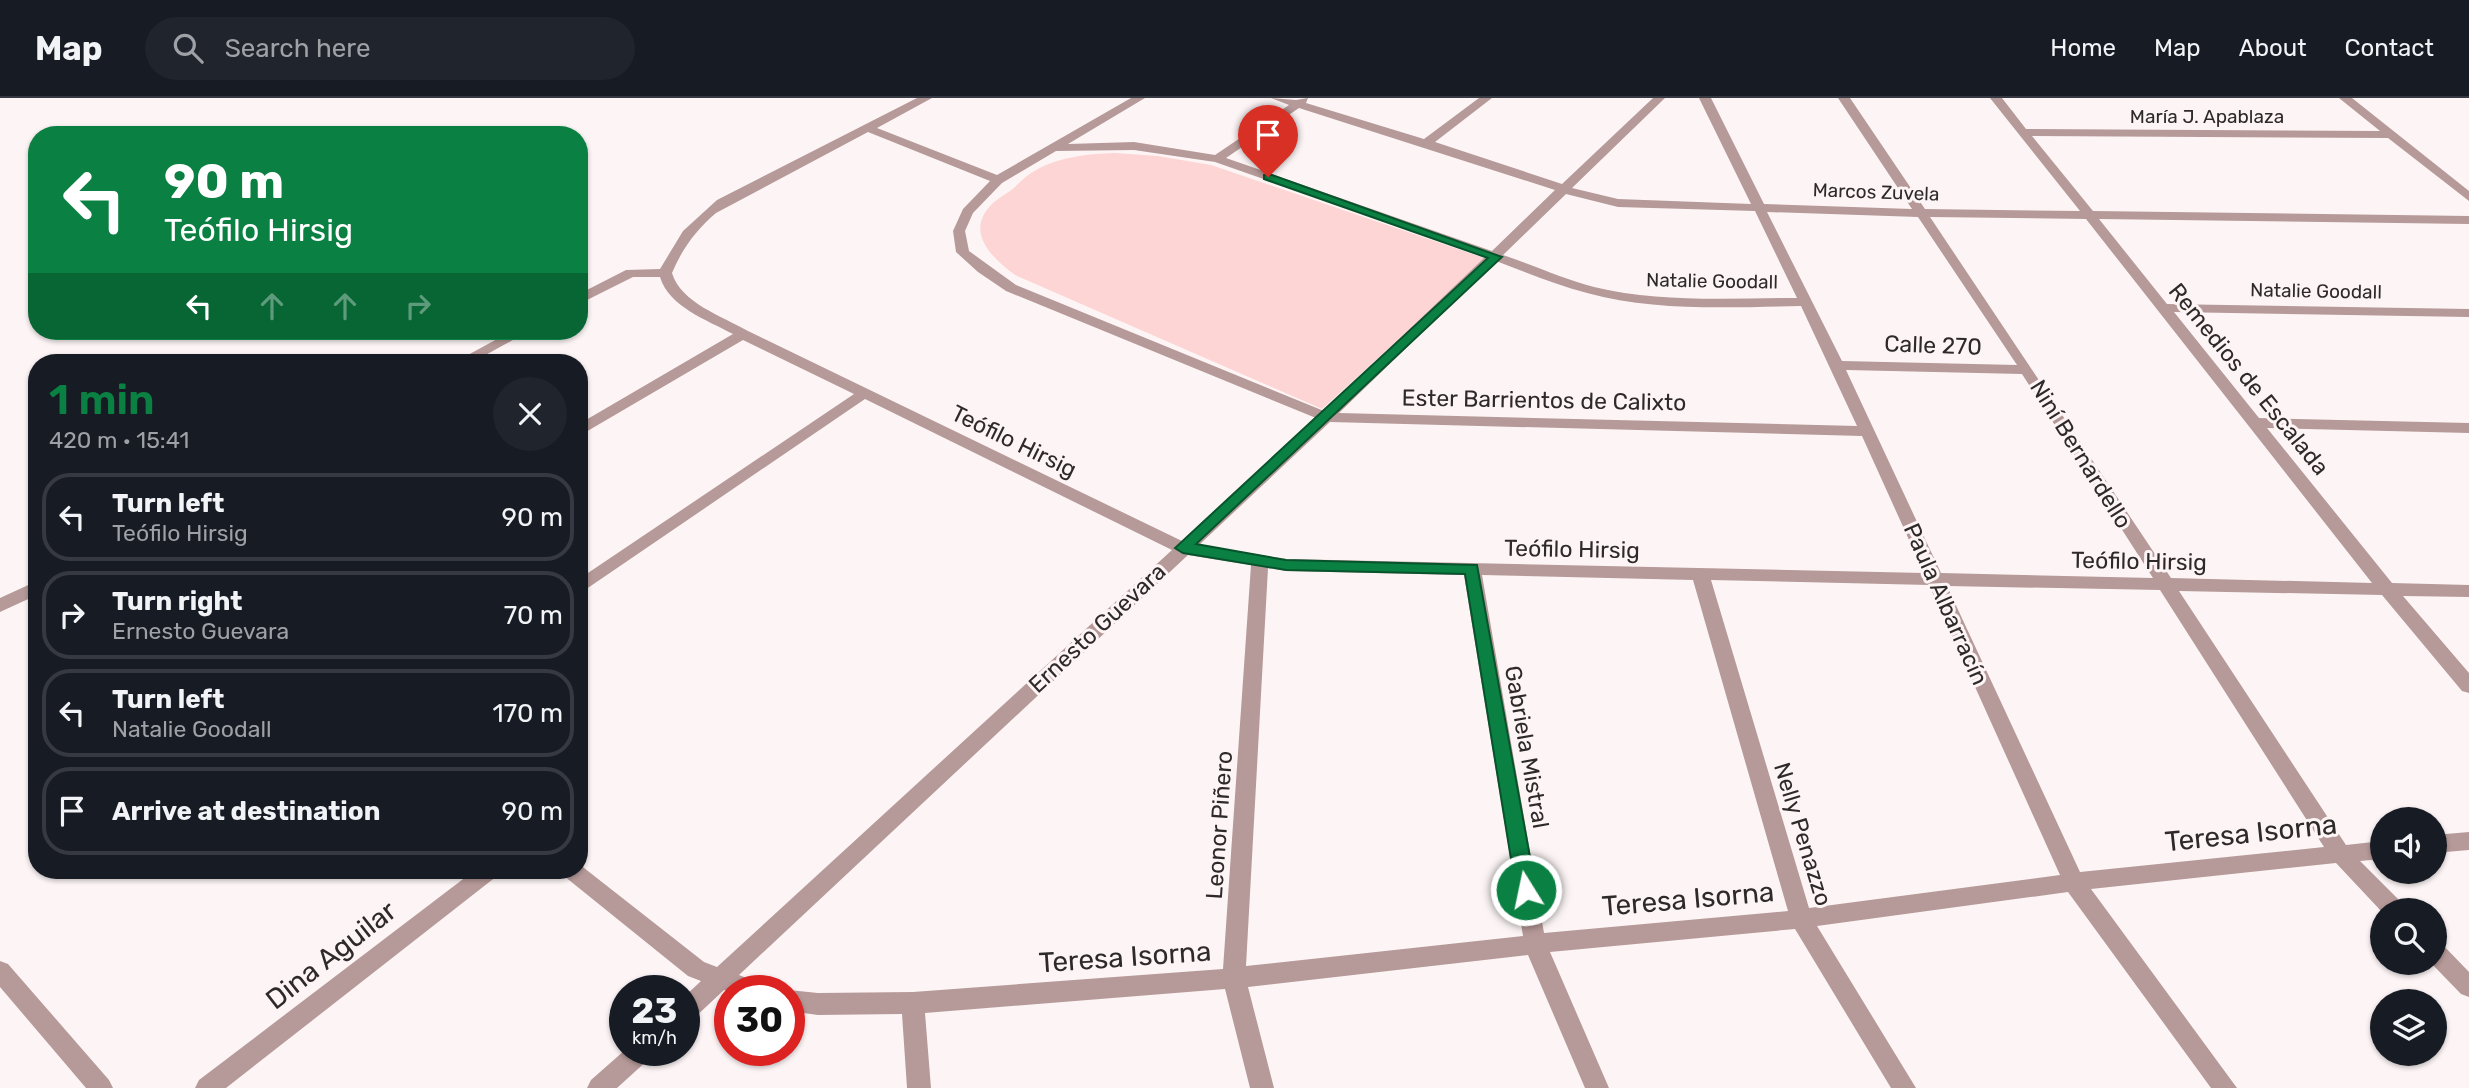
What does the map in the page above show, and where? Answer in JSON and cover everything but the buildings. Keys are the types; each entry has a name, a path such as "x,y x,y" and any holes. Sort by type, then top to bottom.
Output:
{"street":[{"path":"588,295 631,273 665,273 681,240 705,214 721,203 926,98"},
{"name":"Ester Barrientos de Calixto","path":"1139,98 998,180 967,212 959,231 963,252 983,270 1012,288 1326,417 1868,431"},
{"name":"Marcos Zuvela","path":"1277,98 1302,101 1564,188 1618,203 1920,213 2469,220"},
{"path":"1426,143 1486,98"},
{"name":"Ernesto Guevara","path":"725,975 1326,417 1659,98"},
{"name":"Paula Albarracín","path":"1705,98 1837,365 2074,883 2225,1088"},
{"name":"Niní Bernardello","path":"1844,98 2027,370 2341,855 2382,898"},
{"name":"Remedios de Escalada","path":"1996,98 2388,589 2469,685"},
{"path":"2345,98 2469,197"},
{"path":"1217,159 1302,101"},
{"path":"867,128 998,180"},
{"name":"María J. Apablaza","path":"2022,132 2391,135"},
{"name":"Natalie Goodall","path":"1053,149 1134,146 1217,159 1590,290 1627,298 1660,302 1807,302"},
{"name":"Teófilo Hirsig","path":"665,273 670,289 686,302 743,334 1183,548 1286,565 2469,591"},
{"name":"Natalie Goodall","path":"2163,308 2469,313"},
{"path":"588,426 743,334"},
{"path":"478,354 505,340"},
{"name":"Calle 270","path":"1837,365 2027,370"},
{"path":"588,582 863,394"},
{"path":"2255,423 2469,428"},
{"name":"Leonor Piñero","path":"1260,561 1234,978 1262,1088"},
{"name":"Gabriela Mistral","path":"1472,569 1535,944 1597,1088"},
{"name":"Nelly Penazzo","path":"1700,575 1801,919 1904,1088"},
{"path":"0,606 28,592"},
{"path":"2447,843 2469,841"},
{"name":"Teresa Isorna","path":"805,1002 913,1003 1234,978 1535,944 1801,919 2126,875 2370,851"},
{"name":"Dina Aguilar","path":"207,1088 478,879"},
{"path":"582,879 696,969 714,976"},
{"path":"2447,964 2469,987"},
{"path":"0,971 101,1088"},
{"name":"Ernesto Guevara","path":"700,998 714,985"},
{"path":"913,1003 919,1088"},
{"path":"599,1088 624,1066"}],"shaded area":[{"path":"1115,153 1158,156 1211,165 1487,259 1322,409 1015,275 998,261 984,244 981,225 984,214 996,200 1025,177 1061,160"}],"route":[{"path":"1268,177 1496,257 1183,548 1286,565 1472,569 1526,890"}]}
